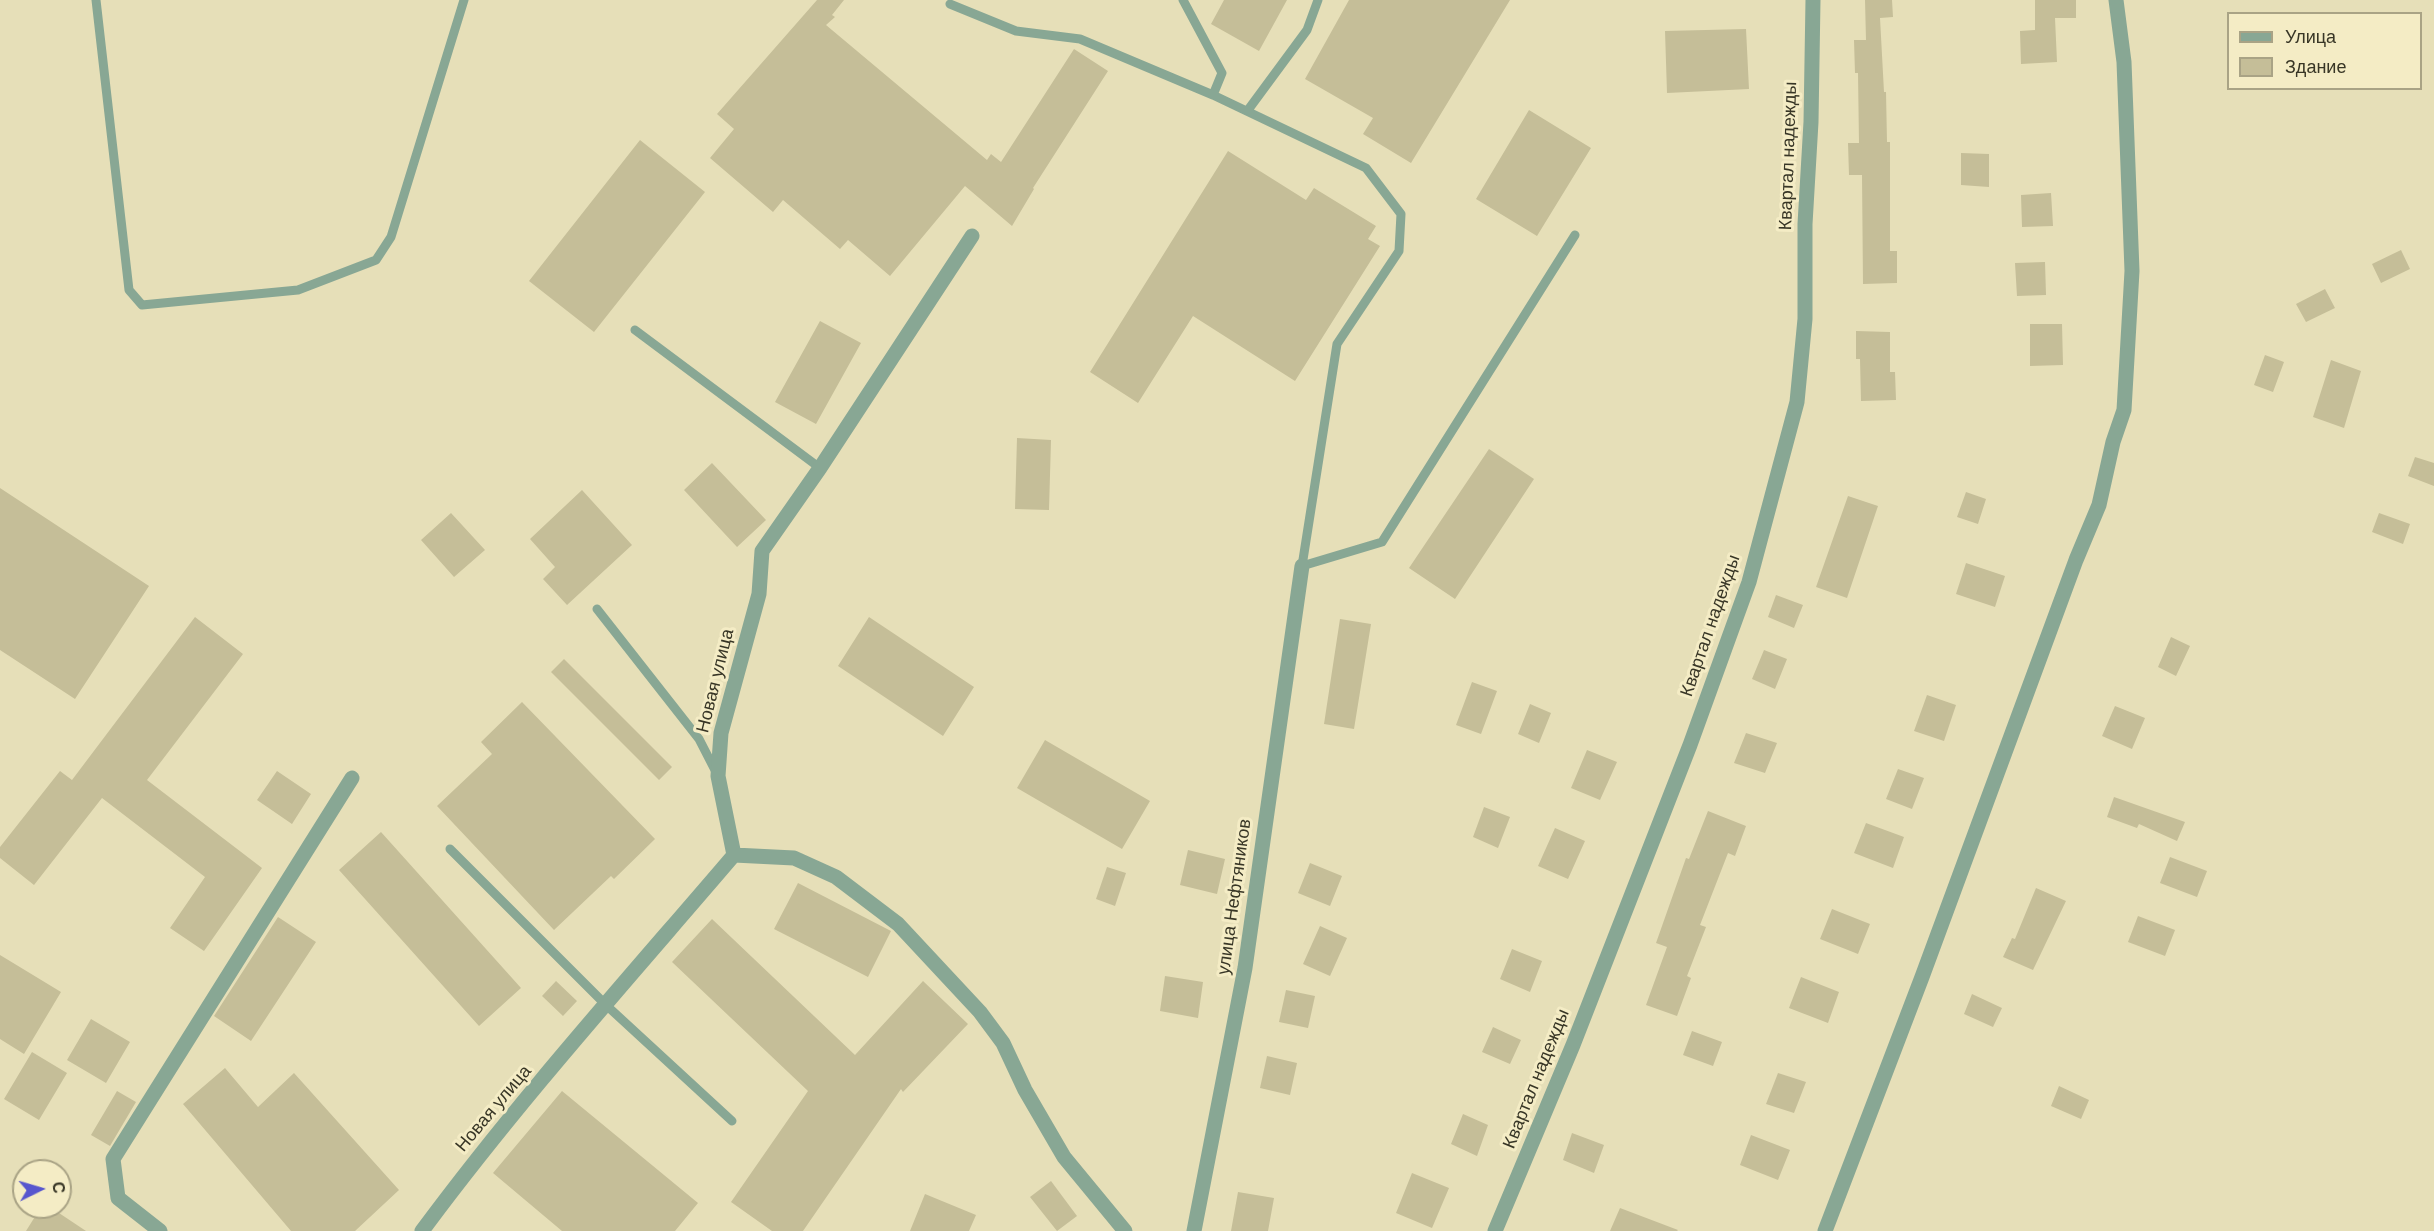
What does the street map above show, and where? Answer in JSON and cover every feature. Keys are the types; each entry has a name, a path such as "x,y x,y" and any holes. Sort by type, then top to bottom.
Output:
{"street":[{"name":"Квартал надежды","path":"1495,1231 1573,1045 1698,723 1749,582 1797,402 1805,319 1805,224 1811,122 1813,0"},
{"path":"1825,1231 1922,977 2076,560 2099,505 2113,442 2124,410 2132,272 2124,62 2116,0"},
{"name":"Новая улица","path":"422,1231 453,1190 606,1005 734,855 718,776 721,733 759,594 762,551 820,468 972,236"},
{"name":"улица Нефтяников","path":"1194,1231 1245,968 1302,566"},
{"path":"160,1231 118,1197 113,1159 352,778"},
{"path":"734,855 794,858 836,877 898,924 980,1012 1003,1043 1025,1090 1064,1157 1125,1231"}],"lane":[{"path":"96,0 129,290 142,304 298,290 376,260 391,237 464,0"},
{"path":"1183,0 1222,73 1214,95"},
{"path":"1248,110 1307,30 1318,0"},
{"path":"950,4 1016,31 1080,39 1248,110 1366,168 1401,214 1399,251 1338,344 1302,566 1382,542 1575,235"},
{"path":"635,330 820,468"},
{"path":"597,609 699,739 718,776"},
{"path":"450,849 606,1005 732,1121"}],"building":[{"path":"817,0 844,0 832,15 835,17 826,25 987,160 991,154 1001,162 1074,49 1108,71 1033,188 1012,226 965,186 890,276 848,240 840,249 783,200 773,212 710,158 734,129 717,114"},
{"path":"1224,0 1287,0 1259,51 1211,24"},
{"path":"1349,0 1510,0 1411,163 1363,134 1373,118 1305,79"},
{"path":"1865,0 1892,0 1893,17 1880,18 1884,92 1886,92 1887,142 1890,142 1890,251 1897,251 1897,283 1863,284 1862,175 1849,175 1848,143 1859,143 1858,73 1855,73 1854,40 1866,40"},
{"path":"2035,0 2076,0 2076,18 2055,18 2057,62 2021,64 2020,31 2035,30"},
{"path":"1746,29 1749,89 1667,93 1665,31"},
{"path":"1529,110 1591,148 1537,236 1476,199"},
{"path":"640,140 705,192 594,332 529,281"},
{"path":"1228,151 1306,200 1314,188 1376,226 1368,239 1380,246 1295,381 1193,316 1138,403 1090,372"},
{"path":"1961,153 1989,154 1989,187 1961,185"},
{"path":"2051,193 2053,226 2022,227 2021,195"},
{"path":"2401,250 2410,269 2381,283 2372,264"},
{"path":"2045,262 2046,295 2017,296 2015,263"},
{"path":"2325,289 2335,308 2306,322 2296,304"},
{"path":"820,321 861,343 816,424 775,402"},
{"path":"2030,324 2062,324 2063,365 2030,366"},
{"path":"1856,331 1890,332 1890,372 1895,372 1896,400 1861,401 1860,359 1856,359"},
{"path":"2265,355 2284,362 2273,392 2254,385"},
{"path":"2331,360 2361,371 2344,428 2313,417"},
{"path":"1017,438 1051,440 1049,510 1015,509"},
{"path":"1489,449 1534,479 1455,599 1409,568"},
{"path":"2415,457 2434,463 2434,486 2408,476"},
{"path":"712,463 766,520 737,547 684,490"},
{"path":"0,488 149,586 75,699 0,650"},
{"path":"582,490 632,545 567,605 543,579 555,567 530,539"},
{"path":"1966,492 1986,499 1978,524 1957,517"},
{"path":"1848,496 1878,506 1847,598 1816,587"},
{"path":"451,513 485,550 454,577 421,540"},
{"path":"2379,513 2410,524 2403,544 2372,532"},
{"path":"1966,563 2005,576 1995,607 1956,594"},
{"path":"1776,595 1803,605 1794,628 1768,617"},
{"path":"195,617 243,654 147,780 262,868 204,951 170,928 205,877 102,798 34,885 0,858 0,847 60,771 72,780"},
{"path":"869,617 974,687 943,736 838,666"},
{"path":"1340,619 1371,624 1354,729 1324,724"},
{"path":"2171,637 2190,646 2176,676 2158,667"},
{"path":"1764,650 1787,659 1775,689 1752,679"},
{"path":"564,659 672,767 659,780 551,672"},
{"path":"1472,682 1497,691 1481,734 1456,725"},
{"path":"1927,695 1956,705 1944,741 1914,731"},
{"path":"522,702 655,839 614,879 611,876 554,930 437,806 492,754 481,742"},
{"path":"1530,704 1551,713 1539,743 1518,734"},
{"path":"2115,706 2145,718 2132,749 2102,736"},
{"path":"1746,733 1777,743 1765,773 1734,763"},
{"path":"1045,740 1150,801 1122,849 1017,788"},
{"path":"1587,750 1617,762 1600,800 1571,788"},
{"path":"1898,769 1924,778 1912,809 1886,799"},
{"path":"277,771 311,794 292,824 257,800"},
{"path":"2114,797 2185,822 2177,841 2139,824 2137,828 2107,817"},
{"path":"1484,807 1510,817 1498,848 1473,837"},
{"path":"1708,811 1746,826 1735,856 1728,853 1700,925 1706,927 1687,976 1691,978 1677,1016 1646,1005 1667,947 1656,943 1686,858 1689,859"},
{"path":"1866,823 1904,837 1893,868 1854,853"},
{"path":"1555,828 1585,841 1568,879 1538,866"},
{"path":"381,832 521,988 479,1026 339,870"},
{"path":"1188,850 1225,859 1217,894 1180,885"},
{"path":"2170,857 2207,871 2197,897 2160,883"},
{"path":"1310,863 1342,876 1330,906 1298,893"},
{"path":"1107,867 1126,873 1115,906 1096,899"},
{"path":"798,883 891,931 868,977 774,929"},
{"path":"2036,888 2066,901 2033,970 2003,957 2012,938 2015,939"},
{"path":"1832,909 1870,924 1858,954 1820,939"},
{"path":"2138,916 2175,930 2165,956 2128,942"},
{"path":"278,917 316,942 251,1041 214,1016"},
{"path":"712,919 855,1055 923,981 968,1024 903,1092 901,1089 803,1231 772,1231 731,1202 808,1091 672,962"},
{"path":"1320,926 1347,938 1330,976 1303,964"},
{"path":"1512,949 1542,961 1530,992 1500,979"},
{"path":"0,955 61,992 24,1054 0,1039"},
{"path":"1165,976 1203,982 1198,1018 1160,1011"},
{"path":"1801,977 1839,992 1828,1023 1789,1008"},
{"path":"556,981 577,1001 563,1016 542,996"},
{"path":"1286,990 1315,996 1308,1028 1279,1022"},
{"path":"1972,994 2002,1008 1993,1027 1964,1014"},
{"path":"91,1019 130,1042 106,1083 67,1060"},
{"path":"1493,1027 1521,1040 1510,1064 1482,1052"},
{"path":"1692,1031 1722,1042 1713,1066 1683,1055"},
{"path":"32,1052 67,1073 39,1120 4,1099"},
{"path":"1267,1056 1297,1063 1290,1095 1260,1088"},
{"path":"225,1068 258,1107 294,1073 399,1190 355,1231 291,1231 183,1104"},
{"path":"1778,1073 1806,1082 1794,1113 1766,1104"},
{"path":"2059,1086 2089,1100 2081,1119 2051,1106"},
{"path":"117,1091 136,1102 110,1146 91,1135"},
{"path":"562,1091 698,1203 675,1231 562,1231 493,1173"},
{"path":"1463,1114 1488,1125 1477,1156 1451,1144"},
{"path":"1572,1133 1604,1145 1594,1173 1563,1160"},
{"path":"1751,1135 1790,1150 1778,1180 1740,1165"},
{"path":"1412,1173 1449,1188 1432,1228 1396,1213"},
{"path":"1051,1181 1077,1216 1057,1231 1030,1197"},
{"path":"1238,1192 1274,1198 1268,1231 1231,1231"},
{"path":"925,1194 976,1215 969,1231 910,1231"},
{"path":"1620,1208 1678,1230 1610,1231"},
{"path":"34,1219 68,1219 86,1231 26,1231"}]}
